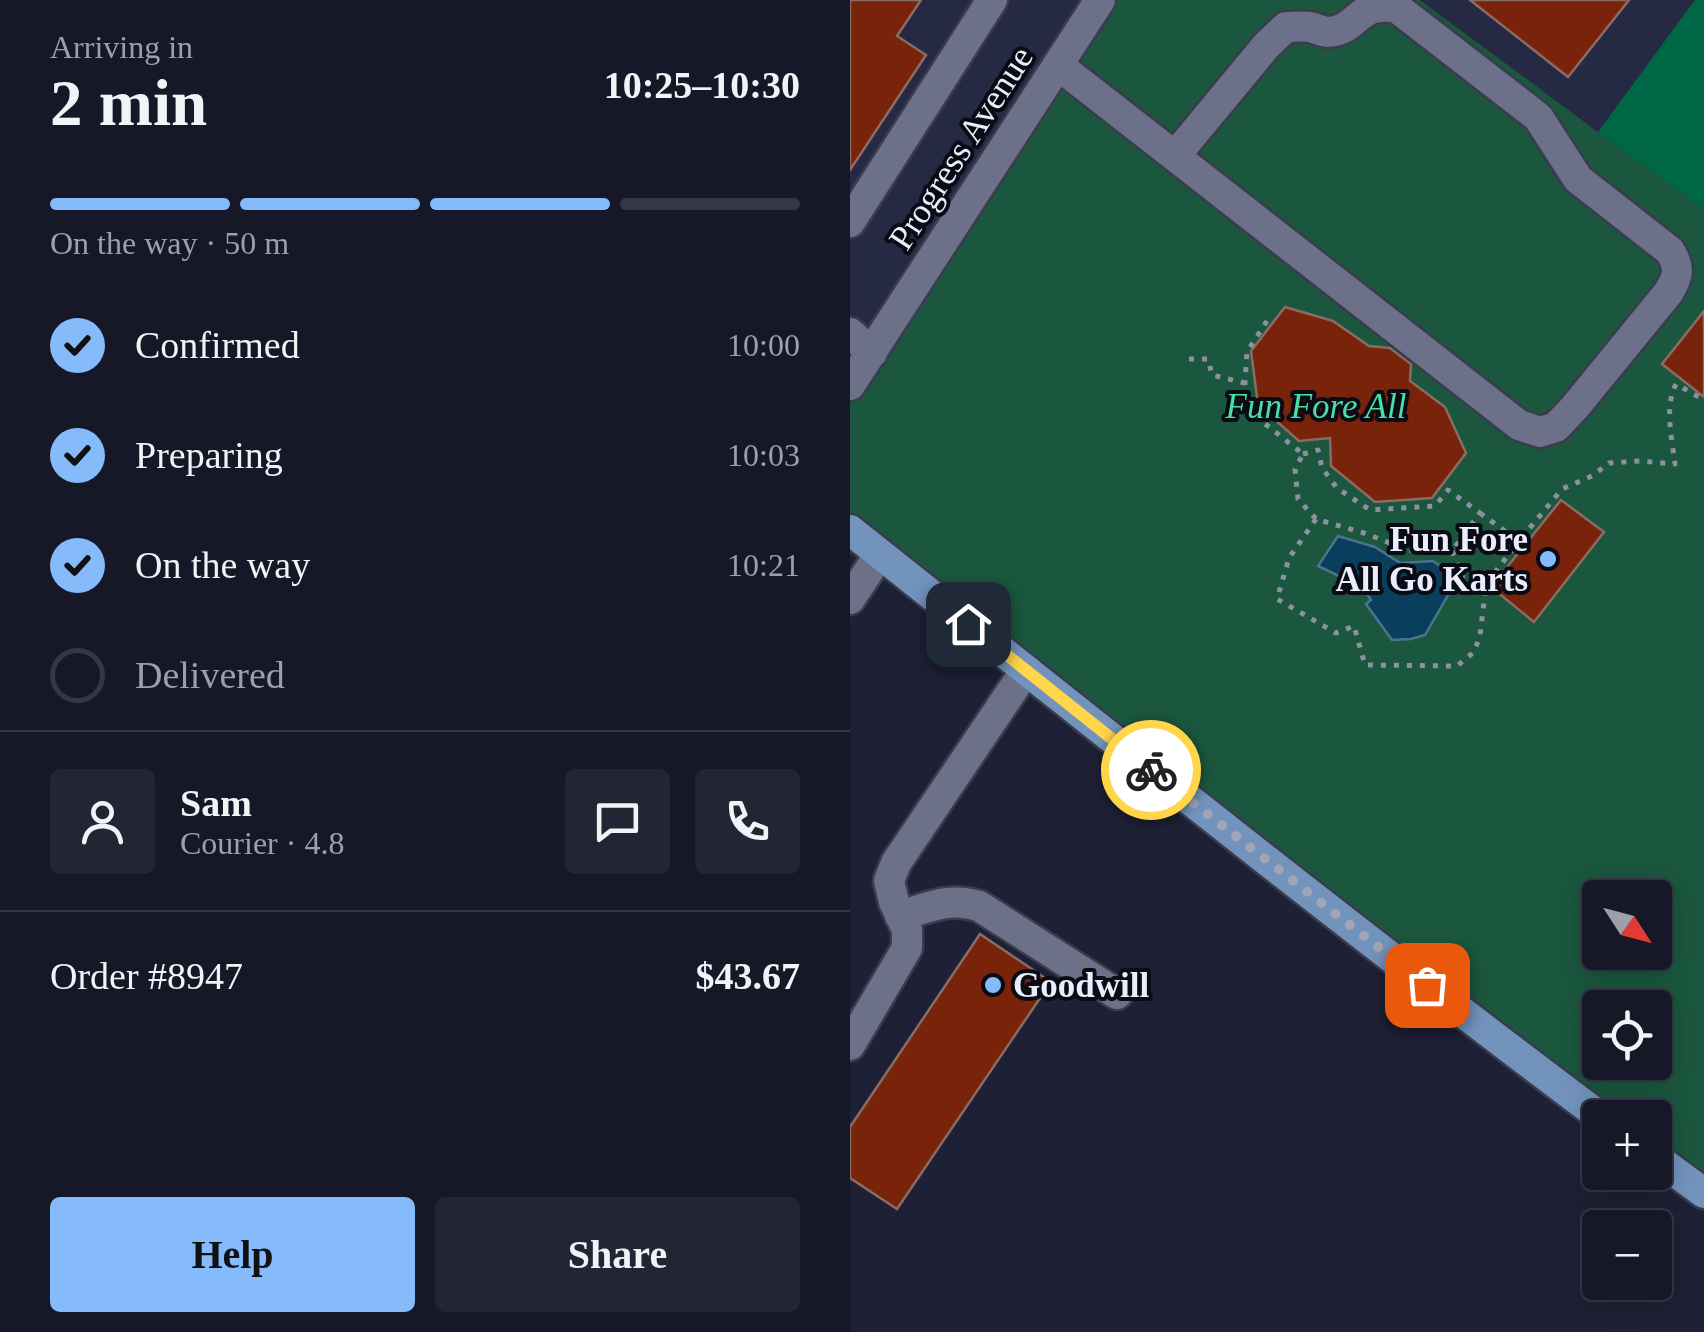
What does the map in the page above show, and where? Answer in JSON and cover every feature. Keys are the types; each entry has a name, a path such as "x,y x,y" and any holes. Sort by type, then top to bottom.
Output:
{"main road":[{"path":"850,530 1582,1103"},
{"path":"1672,1170 1704,1194"}],"street":[{"path":"850,222 992,0"},
{"name":"Progress Avenue","path":"850,386 861,343 1100,0"},
{"path":"1058,65 1519,425 1540,432 1556,427 1678,278 1678,265 1670,250 1578,179 1538,117 1397,8 1382,3 1363,9 1346,27 1326,32 1307,26 1286,27 1175,156"},
{"path":"850,599 880,554"},
{"path":"850,1045 907,948 907,930 890,882 896,863 1026,670"},
{"path":"900,916 960,900 979,906 1117,994"}],"path":[{"path":"1267,321 1247,352 1245,383 1249,411 1303,454"},
{"path":"1189,358 1208,359 1212,376 1245,383"},
{"path":"1316,519 1289,558 1277,600 1336,632 1354,626 1366,665 1457,666 1474,652 1480,636 1486,584 1562,489 1592,476 1609,463 1676,464 1669,421 1672,389 1676,384 1704,400"},
{"path":"1318,450 1322,468 1337,488 1370,510 1435,506 1448,490 1519,541"},
{"path":"1331,450 1303,454 1295,470 1298,498 1316,519 1408,550 1452,551"},
{"path":"1452,551 1480,513"},
{"path":"1452,551 1462,574 1463,588"}],"shaded area":[{"path":"850,0 1100,0 850,385"},
{"path":"1420,0 1695,0 1598,132"},
{"path":"1338,536 1375,547 1400,563 1433,561 1454,576 1455,583 1425,635 1392,640 1366,604 1371,600 1360,583 1318,566"}],"green space":[{"name":"Fun Fore All","path":"1100,0 1420,0 1598,132 1695,0 1704,0 1704,1190 1672,1166 1672,1100 1583,1100 850,530 850,385"},
{"path":"1695,0 1704,0 1704,209 1598,132"}],"building":[{"path":"850,0 921,0 897,36 926,55 850,170"},
{"path":"1470,0 1629,0 1568,77"},
{"path":"1285,307 1333,321 1369,346 1390,348 1411,364 1410,381 1445,407 1466,453 1432,498 1375,502 1331,466 1330,438 1299,441 1258,405 1251,351"},
{"path":"1704,311 1704,397 1662,364"},
{"name":"Fun Fore All Go Karts","path":"1561,500 1604,532 1534,622 1491,587"},
{"path":"980,934 1051,982 897,1209 850,1178 850,1127"}],"way so far":[{"path":"1151,770 1427,985"}],"place":[{"name":"Fun Fore All Go Karts","path":"1548,559"},
{"name":"Goodwill","path":"993,985"}],"route":[{"path":"968,624 1151,770"}]}
